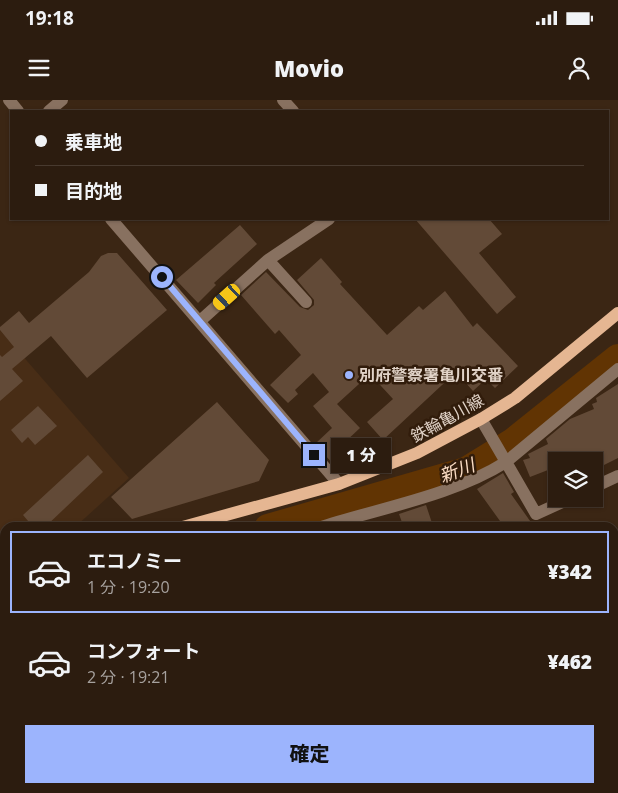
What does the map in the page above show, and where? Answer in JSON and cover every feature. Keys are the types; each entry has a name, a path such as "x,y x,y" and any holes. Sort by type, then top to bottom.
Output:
{"main road":[{"name":"鉄輪亀川線","path":"201,522 339,484 417,453 481,419 548,372 618,313"}],"street":[{"path":"9,100 17,110"},
{"path":"50,110 62,100"},
{"path":"283,100 292,110"},
{"path":"112,220 339,484"},
{"path":"200,321 268,260 328,220"},
{"path":"268,260 306,302"},
{"path":"337,522 489,473 506,462 618,369"},
{"path":"481,419 536,514 551,507"},
{"path":"603,483 618,476"}],"shaded area":[{"path":"0,330 129,478 81,522 0,522"}],"building":[{"path":"416,220 490,220 502,234 479,253 516,297 497,314"},
{"path":"240,225 257,244 214,283 216,285 198,303 176,280"},
{"path":"108,253 117,253 167,310 87,378 51,336 12,369 23,381 0,401 0,355 2,357 14,347 0,330 0,327 19,311 29,323 89,272 101,256"},
{"path":"321,258 342,282 340,284 387,335 419,306 423,310 445,291 473,327 477,323 518,366 495,388 486,379 473,391 456,372 383,440 367,422 393,399 370,374 337,404 360,428 344,443 350,449 334,465 315,444 332,428 313,406 329,392 313,373 295,390 298,394 288,403 270,385 301,355 279,330 275,334 241,295 266,272 300,307 308,310 314,305 314,300 297,280"},
{"path":"618,384 618,458 603,466 603,452 548,452 548,470 530,477 523,460 530,458 528,454 548,444 546,439 570,419 594,409 592,404 597,402 596,398"},
{"path":"217,402 269,460 259,481 132,519 111,497"},
{"path":"38,406 57,426 35,445 28,437 22,443 11,430"},
{"path":"88,455 103,472 50,522 29,522 23,515"},
{"path":"503,473 514,492 511,494 531,522 501,522 477,489"},
{"path":"426,505 432,522 402,522 399,514"}],"waterway":[{"name":"新川","path":"289,522 466,471 513,442 618,358"}],"place":[{"name":"別府警察署亀川交番","path":"349,375"}],"route":[{"path":"162,277 314,455"}]}
